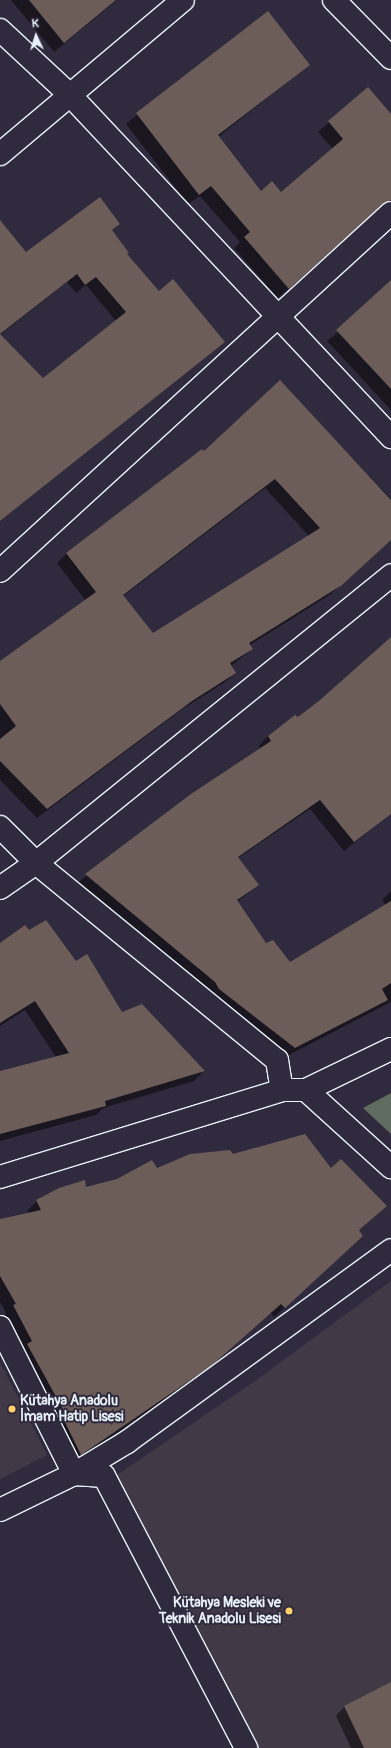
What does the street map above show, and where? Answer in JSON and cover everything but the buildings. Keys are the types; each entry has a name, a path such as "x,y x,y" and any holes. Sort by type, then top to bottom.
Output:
{"street":[{"path":"0,154 71,96 183,0"},
{"path":"334,0 391,58"},
{"path":"0,30 71,96 391,437"},
{"path":"0,571 279,318 391,213"},
{"path":"0,888 36,862 391,576"},
{"path":"0,827 36,862 277,1060 282,1090"},
{"path":"0,1177 282,1090 306,1090 391,1049"},
{"path":"306,1090 391,1167"},
{"path":"0,1510 74,1474 127,1442 391,1250"},
{"path":"0,1327 74,1474"},
{"path":"74,1474 104,1476 246,1748"}],"shaded area":[{"name":"Kütahya Mesleki ve Teknik Anadolu Lisesi","path":"391,1281 391,1748 259,1748 117,1475 255,1381"},
{"name":"Kütahya Anadolu İmam Hatip Lisesi","path":"0,1362 47,1455 0,1479"}],"green space":[{"path":"391,1093 391,1134 363,1108"}],"place":[{"name":"Kütahya Anadolu İmam Hatip Lisesi","path":"12,1409"},
{"name":"Kütahya Mesleki ve Teknik Anadolu Lisesi","path":"289,1611"}]}
